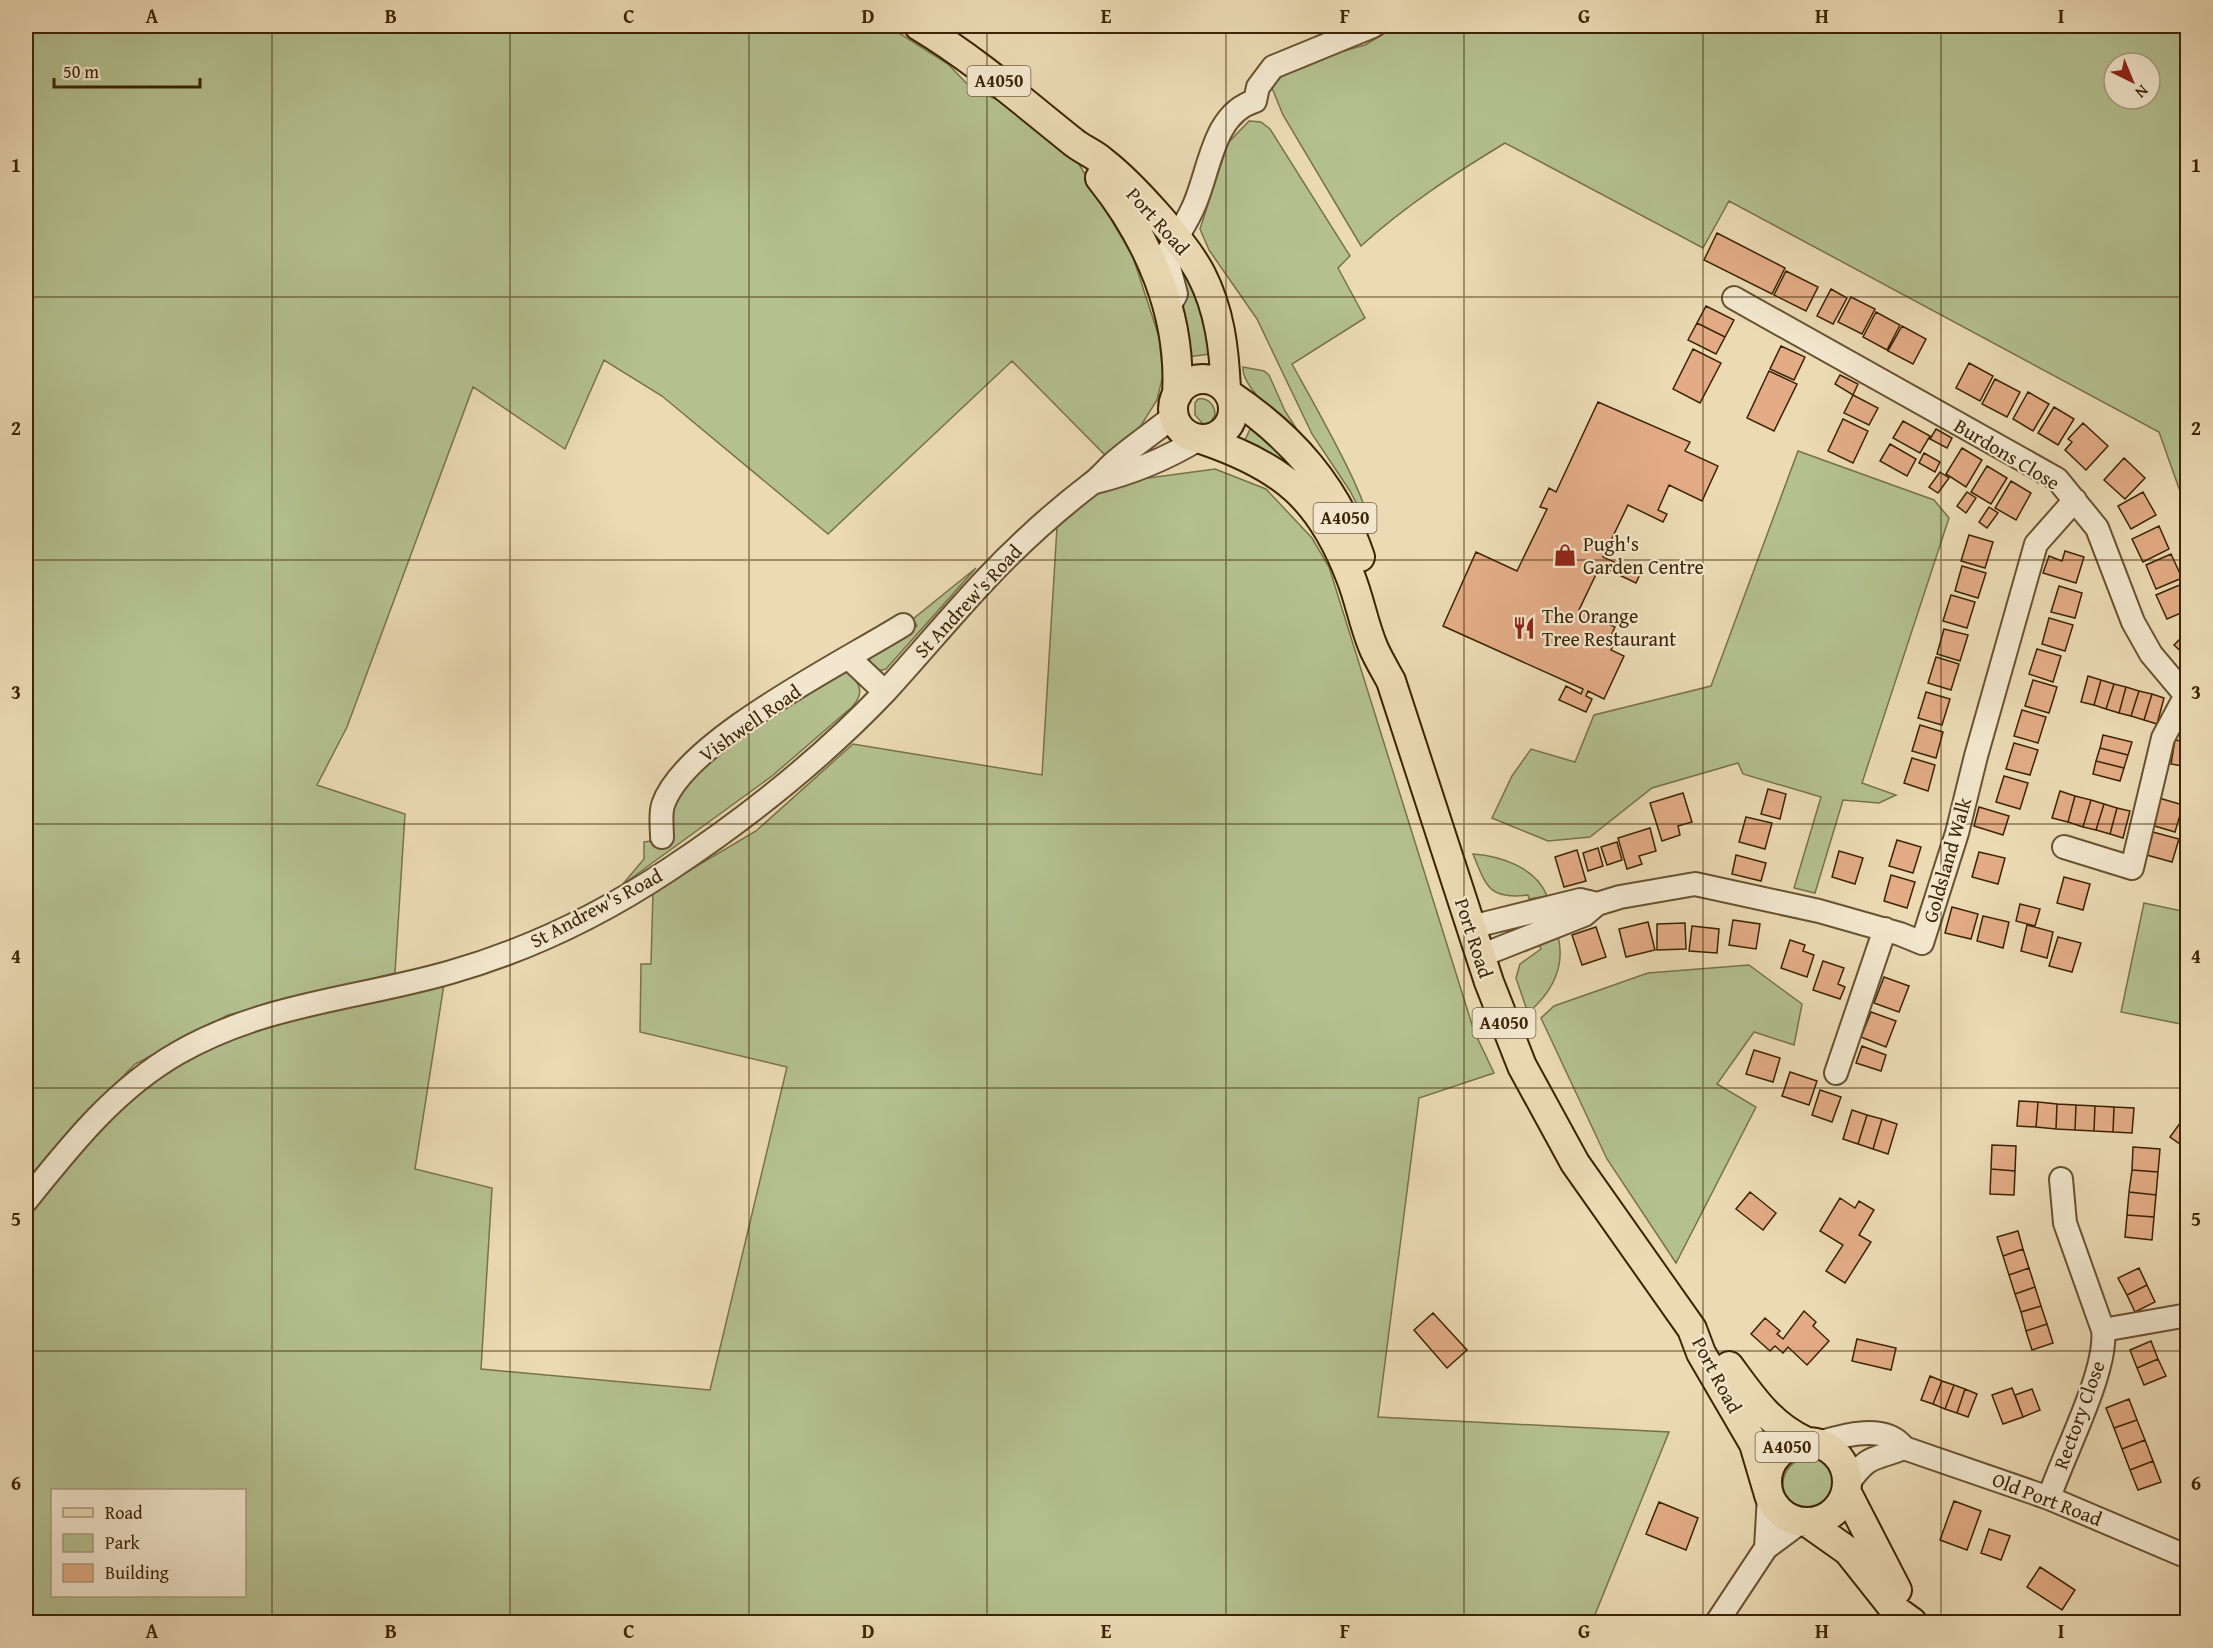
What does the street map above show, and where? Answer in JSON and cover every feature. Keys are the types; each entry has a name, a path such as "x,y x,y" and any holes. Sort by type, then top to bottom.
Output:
{"main road":[{"name":"Port Road","path":"919,26 1003,84 1074,143 1103,161 1186,248 1211,298 1221,332 1228,392 1287,438 1306,459 1338,505 1354,538 1388,643 1391,681"},
{"name":"Port Road","path":"1074,143 1113,195 1143,242 1161,285 1169,313 1177,359 1175,405"},
{"path":"1197,379 1218,382 1228,392 1234,412 1231,423 1214,438 1201,440 1184,433 1175,405 1183,387 1197,379"},
{"name":"Port Road","path":"1201,440 1235,451 1280,474 1317,512 1337,545 1351,579 1373,648 1391,681 1480,956 1522,1066 1575,1163 1692,1329 1701,1353 1754,1444 1768,1492 1780,1512 1804,1522 1848,1551 1894,1609 1910,1620"},
{"name":"Port Road","path":"1692,1329 1713,1344 1767,1416 1791,1435 1812,1442 1840,1457 1846,1470 1847,1488 1903,1601 1910,1620"},
{"name":"A4050","path":"1768,1492 1767,1474 1773,1460 1791,1444 1812,1442"},
{"path":"1804,1522 1833,1515 1847,1488"}],"street":[{"path":"1169,313 1176,294 1166,255 1193,209 1222,128 1242,105 1255,101 1258,87 1274,67 1373,26"},
{"name":"Burdons Close","path":"1734,298 2057,479 2097,528 2138,630 2151,654 2186,697"},
{"name":"St Andrew's Road","path":"26,1201 92,1120 137,1079 179,1052 229,1028 306,1003 408,983 474,964 530,944 603,909 658,877 733,825 795,776 885,692 1000,565 1057,511 1094,483 1175,405"},
{"name":"St Andrew's Road","path":"1094,483 1155,462 1201,440"},
{"name":"Goldsland Walk","path":"1480,956 1584,915 1597,904 1647,890 1695,884 1819,911 1885,930 1922,944 1957,832 2036,544 2075,500"},
{"name":"Vishwell Road","path":"662,837 662,806 677,779 712,746 775,701 850,659 903,625"},
{"path":"850,659 885,692"},
{"path":"2064,847 2132,868 2163,738 2186,697"},
{"name":"Goldsland Walk","path":"1471,927 1580,900 1597,904"},
{"path":"1836,1073 1885,930"},
{"name":"Rectory Close","path":"2049,1498 2098,1371 2104,1341 2103,1330 2066,1223 2061,1179"},
{"path":"2103,1330 2187,1315"},
{"name":"Old Port Road","path":"1812,1442 1843,1434 1877,1434 1899,1441 1904,1448 2049,1498 2187,1557"},
{"path":"1847,1488 1858,1468 1874,1456 1904,1448"},
{"path":"1766,1548 1768,1492"},
{"path":"1717,1623 1766,1548 1804,1522"}],"green space":[{"path":"26,26 888,26 948,64 971,88 1002,102 1079,164 1133,257 1159,337 1163,375 1157,400 1135,435 1118,449 1105,455 1012,361 828,534 662,396 604,360 565,449 473,387 347,727 317,785 405,814 395,973 228,1015 135,1064 73,1127 26,1181"},
{"path":"1397,26 2187,26 2187,511 2159,432 1729,201 1703,248 1505,143 1430,191 1361,246 1283,115 1272,88 1278,74 1293,65 1365,45"},
{"path":"1249,121 1261,122 1270,129 1350,256 1338,268 1365,318 1292,364 1350,473 1367,515 1368,526 1350,491 1312,434 1257,319 1209,250 1200,229 1228,143"},
{"path":"1176,254 1200,297 1210,354 1187,357"},
{"path":"1243,367 1264,371 1269,375 1285,411 1305,442 1258,396 1244,376"},
{"path":"1198,399 1210,402 1214,408 1215,415 1210,423 1203,424 1195,415 1195,403"},
{"path":"1252,425 1314,484 1244,442"},
{"path":"1798,451 1934,500 1949,518 1862,783 1896,795 1879,803 1843,800 1815,893 1794,888 1821,797 1743,774 1738,763 1652,788 1590,837 1548,841 1492,818 1512,776 1531,749 1575,762 1594,715 1711,686"},
{"path":"1215,469 1266,489 1312,538 1329,567 1474,1031 1494,1073 1419,1098 1378,1417 1669,1432 1592,1622 26,1622 26,1213 120,1105 196,1053 261,1027 444,984 415,1169 492,1188 481,1369 710,1390 787,1067 640,1032 641,964 651,964 653,892 756,831 853,744 1042,775 1057,527 1090,495 1141,479"},
{"path":"976,568 886,669 878,671 870,663 870,655 875,650 917,626 913,619"},
{"path":"843,672 850,673 859,686 860,694 852,707 772,776 622,885 644,859 644,842 651,841 653,846 659,849 664,847 673,797 725,744"},
{"path":"1473,854 1494,857 1526,870 1535,877 1547,896 1529,899 1528,895 1515,896 1497,893 1486,882"},
{"path":"2144,903 2187,912 2186,1025 2121,1012"},
{"path":"1558,936 1560,959 1558,969 1549,989 1528,1013 1516,978 1520,964 1541,949 1539,944"},
{"path":"1749,965 1802,1004 1794,1045 1754,1032 1717,1084 1756,1107 1676,1263 1607,1159 1541,1018 1554,1006 1648,973"},
{"path":"1809,1458 1819,1460 1827,1466 1833,1474 1835,1484 1833,1494 1827,1502 1819,1508 1809,1510 1799,1508 1791,1502 1785,1494 1783,1484 1785,1474 1791,1466 1799,1460"}],"building":[{"path":"1717,233 1785,268 1772,294 1704,260"},
{"path":"1786,271 1818,287 1806,311 1774,295"},
{"path":"1831,289 1847,298 1833,324 1817,316"},
{"path":"1851,297 1875,309 1862,334 1838,322"},
{"path":"1706,306 1734,320 1725,337 1697,323"},
{"path":"1876,312 1900,325 1887,350 1863,337"},
{"path":"1697,323 1725,337 1716,354 1688,340"},
{"path":"1902,326 1926,339 1913,364 1888,351"},
{"path":"1781,346 1805,357 1794,380 1770,369"},
{"path":"1693,349 1721,363 1700,403 1673,389"},
{"path":"1969,363 1993,376 1980,401 1956,388"},
{"path":"1769,371 1797,384 1774,431 1747,418"},
{"path":"1840,375 1858,384 1853,395 1835,384"},
{"path":"1995,379 2020,392 2007,417 1982,404"},
{"path":"2028,392 2049,404 2033,431 2013,419"},
{"path":"1853,395 1878,408 1869,425 1844,413"},
{"name":"Pugh's Garden Centre","path":"1598,402 1690,442 1685,451 1718,466 1702,501 1669,485 1658,510 1667,514 1663,522 1628,505 1603,557 1640,574 1636,583 1600,566 1579,610 1615,627 1608,642 1614,644 1611,650 1624,656 1604,699 1588,691 1586,696 1592,699 1586,712 1559,700 1566,686 1581,694 1583,689 1443,626 1476,552 1517,571 1547,509 1540,507 1549,488 1556,492"},
{"path":"2054,407 2074,419 2058,445 2038,433"},
{"path":"1843,419 1868,431 1853,463 1828,451"},
{"path":"1903,421 1930,436 1920,453 1893,438"},
{"path":"2083,423 2108,446 2086,470 2065,450 2072,442 2068,439"},
{"path":"1936,429 1952,438 1947,448 1930,439"},
{"path":"1890,444 1916,459 1907,476 1880,461"},
{"path":"1962,448 1982,460 1966,487 1946,474"},
{"path":"1924,453 1940,462 1935,472 1919,463"},
{"path":"2124,458 2145,478 2125,499 2104,480"},
{"path":"1987,466 2007,478 1991,504 1971,492"},
{"path":"1940,472 1949,478 1938,493 1929,487"},
{"path":"2011,481 2031,493 2016,520 1995,508"},
{"path":"1967,492 1976,498 1966,513 1957,506"},
{"path":"2143,492 2156,515 2131,529 2118,506"},
{"path":"1989,507 1998,513 1987,528 1979,522"},
{"path":"2159,526 2169,549 2143,562 2132,539"},
{"path":"1969,535 1993,542 1985,568 1961,561"},
{"path":"2065,551 2084,557 2076,583 2043,573 2049,556 2062,561"},
{"path":"2171,554 2182,578 2156,589 2146,565"},
{"path":"1962,566 1986,573 1978,598 1955,591"},
{"path":"2182,584 2188,598 2188,610 2167,619 2156,595"},
{"path":"2059,586 2082,593 2075,618 2051,612"},
{"path":"1951,595 1975,602 1967,628 1943,621"},
{"path":"2049,618 2073,625 2065,651 2042,644"},
{"path":"1944,629 1968,635 1960,661 1937,654"},
{"path":"2188,631 2188,658 2174,645"},
{"path":"2037,649 2061,656 2053,682 2029,674"},
{"path":"1936,657 1959,664 1951,690 1928,683"},
{"path":"2088,676 2101,680 2094,705 2081,702"},
{"path":"2033,680 2057,687 2049,713 2025,706"},
{"path":"2101,680 2114,684 2106,709 2094,705"},
{"path":"2114,684 2126,687 2119,713 2106,709"},
{"path":"2126,687 2139,691 2131,716 2119,713"},
{"path":"2139,691 2152,694 2144,720 2131,716"},
{"path":"1926,692 1950,699 1942,725 1918,718"},
{"path":"2152,694 2164,698 2157,724 2144,720"},
{"path":"2022,710 2046,717 2038,743 2014,736"},
{"path":"1920,725 1943,732 1936,758 1912,751"},
{"path":"2103,735 2132,742 2128,755 2100,748"},
{"path":"2175,740 2188,742 2188,767 2171,764"},
{"path":"2014,743 2038,750 2030,775 2006,769"},
{"path":"2100,748 2128,755 2124,768 2096,761"},
{"path":"1912,758 1935,765 1928,791 1904,783"},
{"path":"2096,761 2124,768 2120,781 2093,774"},
{"path":"2004,776 2028,783 2020,809 1996,802"},
{"path":"1768,789 1786,794 1780,819 1761,814"},
{"path":"2060,791 2075,796 2068,822 2052,818"},
{"path":"1683,793 1692,822 1678,826 1680,835 1662,841 1650,803"},
{"path":"2075,796 2091,800 2083,827 2068,822"},
{"path":"2159,798 2183,805 2175,832 2151,825"},
{"path":"2091,800 2104,804 2096,830 2083,827"},
{"path":"2104,804 2117,808 2110,834 2096,830"},
{"path":"1979,807 2009,816 2003,835 1974,826"},
{"path":"2117,808 2130,811 2123,838 2110,834"},
{"path":"1746,817 1772,823 1765,849 1739,842"},
{"path":"1650,828 1656,851 1639,856 1642,864 1627,869 1618,838"},
{"path":"2149,831 2179,839 2172,862 2143,854"},
{"path":"1897,840 1921,847 1913,873 1889,866"},
{"path":"1617,842 1622,860 1607,865 1601,847"},
{"path":"1598,848 1603,866 1588,871 1583,853"},
{"path":"1577,850 1586,881 1564,887 1555,857"},
{"path":"1839,851 1863,858 1855,884 1832,877"},
{"path":"1979,852 2005,858 1998,884 1972,877"},
{"path":"1736,855 1766,863 1761,881 1732,874"},
{"path":"1891,875 1915,882 1907,908 1884,901"},
{"path":"2064,877 2090,884 2083,910 2057,903"},
{"path":"2020,904 2040,909 2035,926 2016,921"},
{"path":"1952,907 1978,914 1971,939 1945,933"},
{"path":"1983,916 2009,922 2003,948 1977,941"},
{"path":"1733,920 1760,924 1756,949 1729,945"},
{"path":"1648,922 1655,950 1626,957 1619,929"},
{"path":"1685,923 1686,949 1657,950 1657,924"},
{"path":"2027,925 2053,932 2047,958 2021,951"},
{"path":"1692,926 1719,929 1717,953 1689,951"},
{"path":"1596,927 1606,957 1582,965 1572,935"},
{"path":"2058,937 2081,943 2072,972 2049,966"},
{"path":"1790,940 1805,945 1803,951 1814,955 1807,977 1781,968"},
{"path":"1823,961 1844,968 1838,984 1845,987 1840,999 1813,990"},
{"path":"1884,977 1909,986 1899,1012 1874,1003"},
{"path":"1871,1012 1896,1021 1886,1047 1861,1037"},
{"path":"1862,1046 1886,1055 1881,1071 1856,1063"},
{"path":"1754,1050 1780,1058 1773,1082 1746,1074"},
{"path":"1790,1072 1817,1081 1809,1105 1782,1096"},
{"path":"1820,1090 1841,1097 1832,1122 1812,1115"},
{"path":"2019,1101 2038,1102 2036,1127 2017,1126"},
{"path":"2038,1102 2057,1104 2056,1129 2036,1127"},
{"path":"2057,1104 2076,1105 2075,1130 2056,1129"},
{"path":"2076,1105 2095,1106 2094,1131 2075,1130"},
{"path":"2095,1106 2114,1107 2113,1132 2094,1131"},
{"path":"2114,1107 2134,1108 2132,1133 2113,1132"},
{"path":"1852,1110 1867,1115 1858,1144 1843,1139"},
{"path":"2188,1112 2188,1149 2187,1149 2170,1137"},
{"path":"1867,1115 1882,1119 1873,1149 1858,1144"},
{"path":"1882,1119 1897,1124 1888,1154 1873,1149"},
{"path":"1992,1145 2016,1146 2015,1171 1991,1169"},
{"path":"2133,1147 2160,1149 2158,1172 2132,1170"},
{"path":"1991,1169 2015,1171 2014,1195 1990,1194"},
{"path":"2132,1170 2158,1172 2156,1195 2129,1192"},
{"path":"1750,1192 1776,1213 1763,1230 1736,1209"},
{"path":"2129,1192 2156,1195 2154,1217 2127,1215"},
{"path":"1840,1198 1855,1208 1859,1201 1874,1210 1859,1235 1871,1242 1845,1283 1826,1271 1843,1245 1820,1231"},
{"path":"2127,1215 2154,1217 2152,1240 2125,1237"},
{"path":"2018,1231 2023,1249 2003,1256 1997,1237"},
{"path":"2023,1249 2029,1268 2009,1275 2003,1256"},
{"path":"2029,1268 2035,1287 2015,1294 2009,1275"},
{"path":"2139,1268 2147,1285 2127,1295 2118,1278"},
{"path":"2147,1285 2155,1302 2135,1312 2127,1295"},
{"path":"2035,1287 2041,1306 2021,1312 2015,1294"},
{"path":"2041,1306 2047,1324 2026,1331 2021,1312"},
{"path":"1804,1311 1816,1322 1813,1326 1829,1341 1807,1365 1788,1347 1783,1353 1775,1346 1770,1351 1751,1334 1765,1318 1780,1331 1777,1334 1783,1339"},
{"path":"1433,1313 1467,1350 1447,1368 1414,1330"},
{"path":"2047,1324 2053,1343 2032,1350 2026,1331"},
{"path":"1857,1339 1896,1348 1891,1370 1852,1361"},
{"path":"2151,1341 2158,1359 2137,1368 2130,1350"},
{"path":"2158,1359 2166,1376 2144,1385 2137,1368"},
{"path":"1930,1376 1942,1381 1933,1404 1921,1400"},
{"path":"1942,1381 1954,1385 1945,1409 1933,1404"},
{"path":"1954,1385 1965,1389 1957,1413 1945,1409"},
{"path":"2012,1388 2023,1417 2003,1424 1992,1395"},
{"path":"1965,1389 1977,1394 1968,1417 1957,1413"},
{"path":"2032,1389 2040,1410 2023,1417 2015,1395"},
{"path":"2129,1399 2137,1420 2114,1428 2106,1408"},
{"path":"2137,1420 2145,1440 2122,1449 2114,1428"},
{"path":"2145,1440 2153,1461 2130,1470 2122,1449"},
{"path":"2153,1461 2161,1482 2138,1490 2130,1470"},
{"path":"1954,1501 1981,1511 1967,1550 1940,1540"},
{"path":"1659,1502 1698,1518 1686,1550 1646,1534"},
{"path":"1989,1529 2010,1536 2001,1560 1981,1553"},
{"path":"2040,1567 2075,1590 2062,1610 2027,1587"}],"place":[{"name":"Pugh's Garden Centre","path":"1565,555"},
{"name":"The Orange Tree Restaurant","path":"1524,628"}]}
